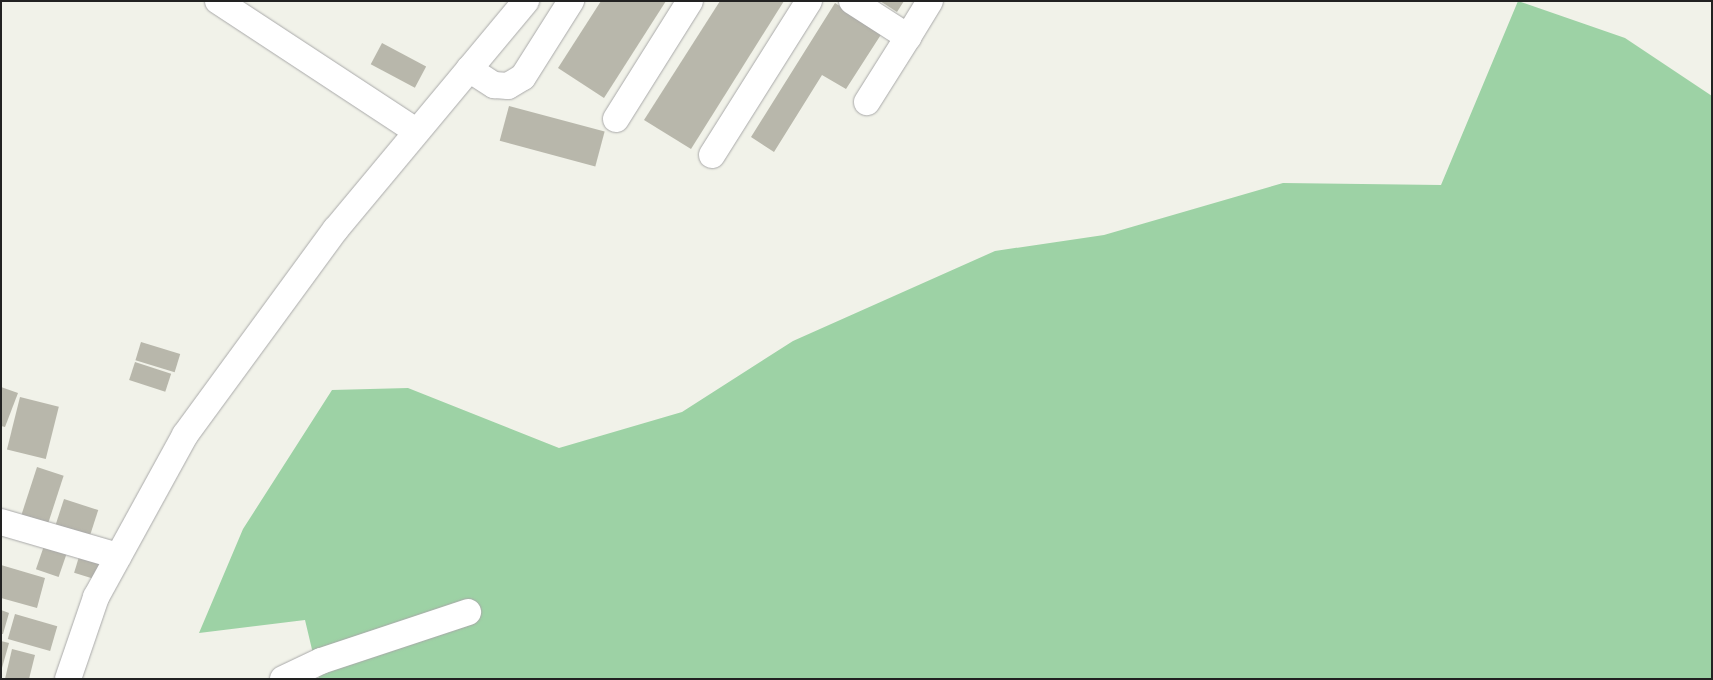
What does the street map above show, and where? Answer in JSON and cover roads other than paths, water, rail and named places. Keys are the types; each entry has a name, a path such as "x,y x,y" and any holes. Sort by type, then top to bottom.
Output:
{"street":[{"path":"218,1 416,131"},
{"path":"68,679 96,597 185,435 336,229 526,1"},
{"path":"469,69 494,85 508,86 523,77 571,1"},
{"path":"616,119 690,1"},
{"path":"712,156 809,1"},
{"path":"852,1 908,37"},
{"path":"866,102 930,1"},
{"path":"1,522 118,556"},
{"path":"283,679 321,662 468,612"}]}
